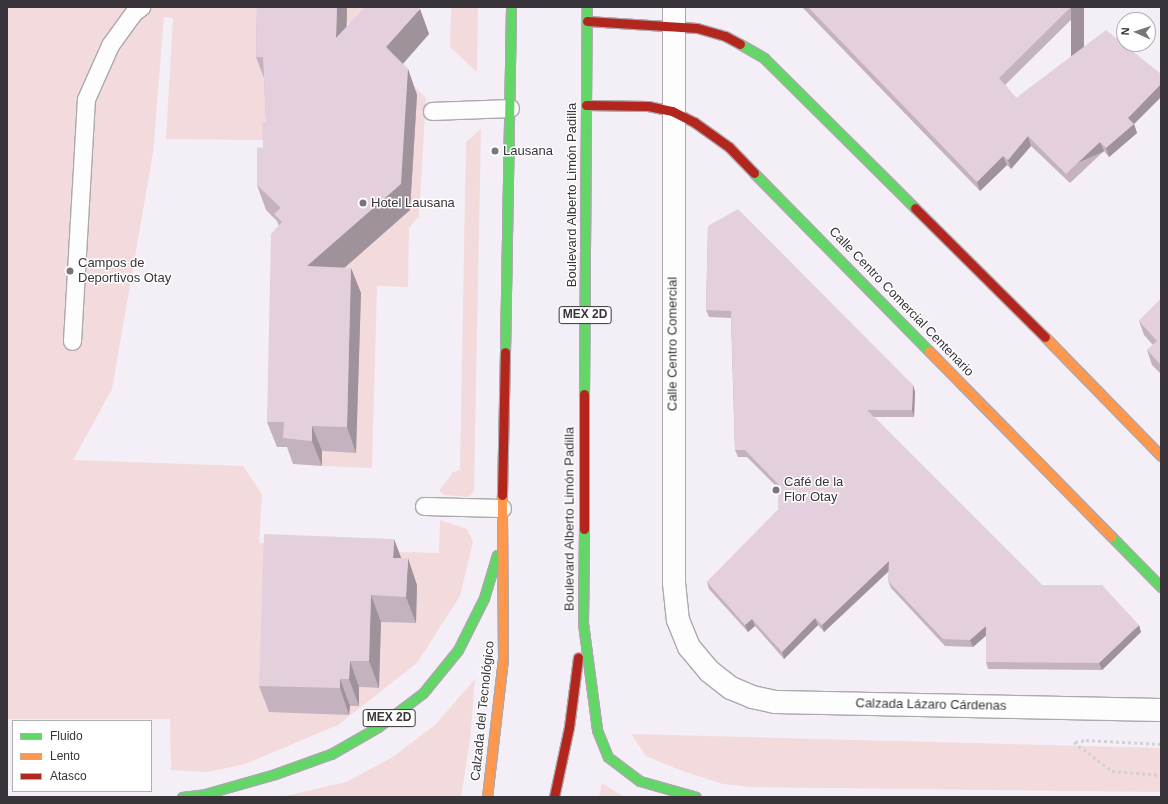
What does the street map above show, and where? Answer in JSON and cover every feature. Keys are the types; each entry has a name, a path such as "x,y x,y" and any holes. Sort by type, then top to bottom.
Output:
{"main road":[{"name":"MEX 2D","path":"182,797 205,794 275,774 330,754 378,727 423,693 458,650 484,598 504,532 502,508 512,7"},
{"name":"Boulevard Alberto Limón Padilla","path":"583,623 586,7"},
{"path":"587,21 674,16 745,45 764,58 1031,323 1161,456"},
{"name":"Calle Centro Comercial Centenario","path":"586,106 648,106 672,111 710,132 753,169 1161,587"},
{"name":"Calzada del Tecnológico","path":"487,797 504,658 504,532"},
{"name":"MEX 2D","path":"554,797 569,727 583,623"},
{"path":"583,623 597,730 608,757 640,781 677,793 696,797"}],"street":[{"name":"Calle Centro Comercial","path":"674,16 672,111 674,584 678,620 689,647 709,671"},
{"name":"Calzada Lázaro Cárdenas","path":"709,671 731,688 752,697 776,702 1161,710"}],"lane":[{"path":"72,341 86,99 110,45 134,12 141,7"},
{"path":"432,111 510,108"},
{"path":"424,506 502,508"}],"path":[{"path":"1161,744 1086,740 1074,742 1112,771 1161,775"}],"shaded area":[{"name":"Campos de Deportivos Otay","path":"7,7 267,7 265,140 166,139 173,18 164,17 153,153 112,389 73,460 243,466 262,494 259,543 356,547 349,714 350,706 359,705 359,687 379,688 381,622 416,623 417,585 392,552 439,553 440,520 467,529 473,542 460,596 417,663 338,725 245,764 208,772 171,770 170,719 7,719"},
{"path":"331,7 398,7 367,41"},
{"path":"451,7 478,7 477,72 450,47"},
{"path":"397,70 426,98 419,216 409,228 408,287 377,286 372,468 322,466 322,451 356,452 361,294 327,292"},
{"path":"481,129 474,491 468,497 444,495 439,491 453,472 460,470 466,142"},
{"path":"475,679 470,740 461,797 281,797 346,782 393,757 436,724"},
{"path":"631,734 1161,748 1161,789 1159,792 751,787 723,784 685,772 646,756"},
{"path":"602,783 618,793 625,797 599,797"}],"building":[{"path":"257,7 337,7 336,38 365,7 418,7 420,9 386,47 408,69 401,184 307,266 351,268 347,427 312,426 312,441 283,438 284,422 267,422 271,234 282,222 274,214 281,208 257,185 257,147 263,148 262,122 266,122 263,57 256,57"},
{"path":"808,7 1071,7 999,78 1016,98 1106,30 1116,38 1116,52 1134,52 1161,74 1161,84 1128,118 1134,124 1106,148 1100,142 1066,174 1028,136 1008,160 1003,156 977,182"},
{"path":"738,209 913,385 912,410 867,410 1042,585 1102,585 1139,625 1099,663 986,662 986,626 970,640 943,639 888,581 889,561 822,625 815,618 782,652 752,619 745,625 707,582 778,510 779,485 745,450 735,450 731,311 706,310 708,226"},
{"path":"1161,299 1161,365 1147,350 1157,341 1139,321"},
{"path":"264,534 394,539 393,558 408,558 406,597 371,595 369,661 350,661 349,679 340,679 340,688 259,686"}],"traffic: fast":[{"path":"505,352 511,7"},
{"path":"584,394 587,7"},
{"path":"740,44 764,58 915,208"},
{"path":"754,173 929,351"},
{"path":"584,529 583,623 597,730 608,757 640,781 696,797"},
{"path":"1111,536 1161,587"},
{"path":"182,797 205,794 275,774 331,754 378,727 423,693 458,650 484,598 497,555"}],"traffic: slow":[{"path":"1045,337 1161,456"},
{"path":"929,351 1111,536"},
{"path":"487,797 503,658 502,495"}],"traffic: jam":[{"path":"587,21 697,28 725,36 740,44"},
{"path":"586,105 648,106 672,111 694,122 729,147 754,173"},
{"path":"915,208 1045,337"},
{"path":"502,495 505,352"},
{"path":"584,394 584,529"},
{"path":"554,797 569,727 578,658"}],"place":[{"name":"Lausana","path":"495,151"},
{"name":"Hotel Lausana","path":"363,203"},
{"name":"Campos de Deportivos Otay","path":"70,271"},
{"name":"Café de la Flor Otay","path":"776,490"}]}
